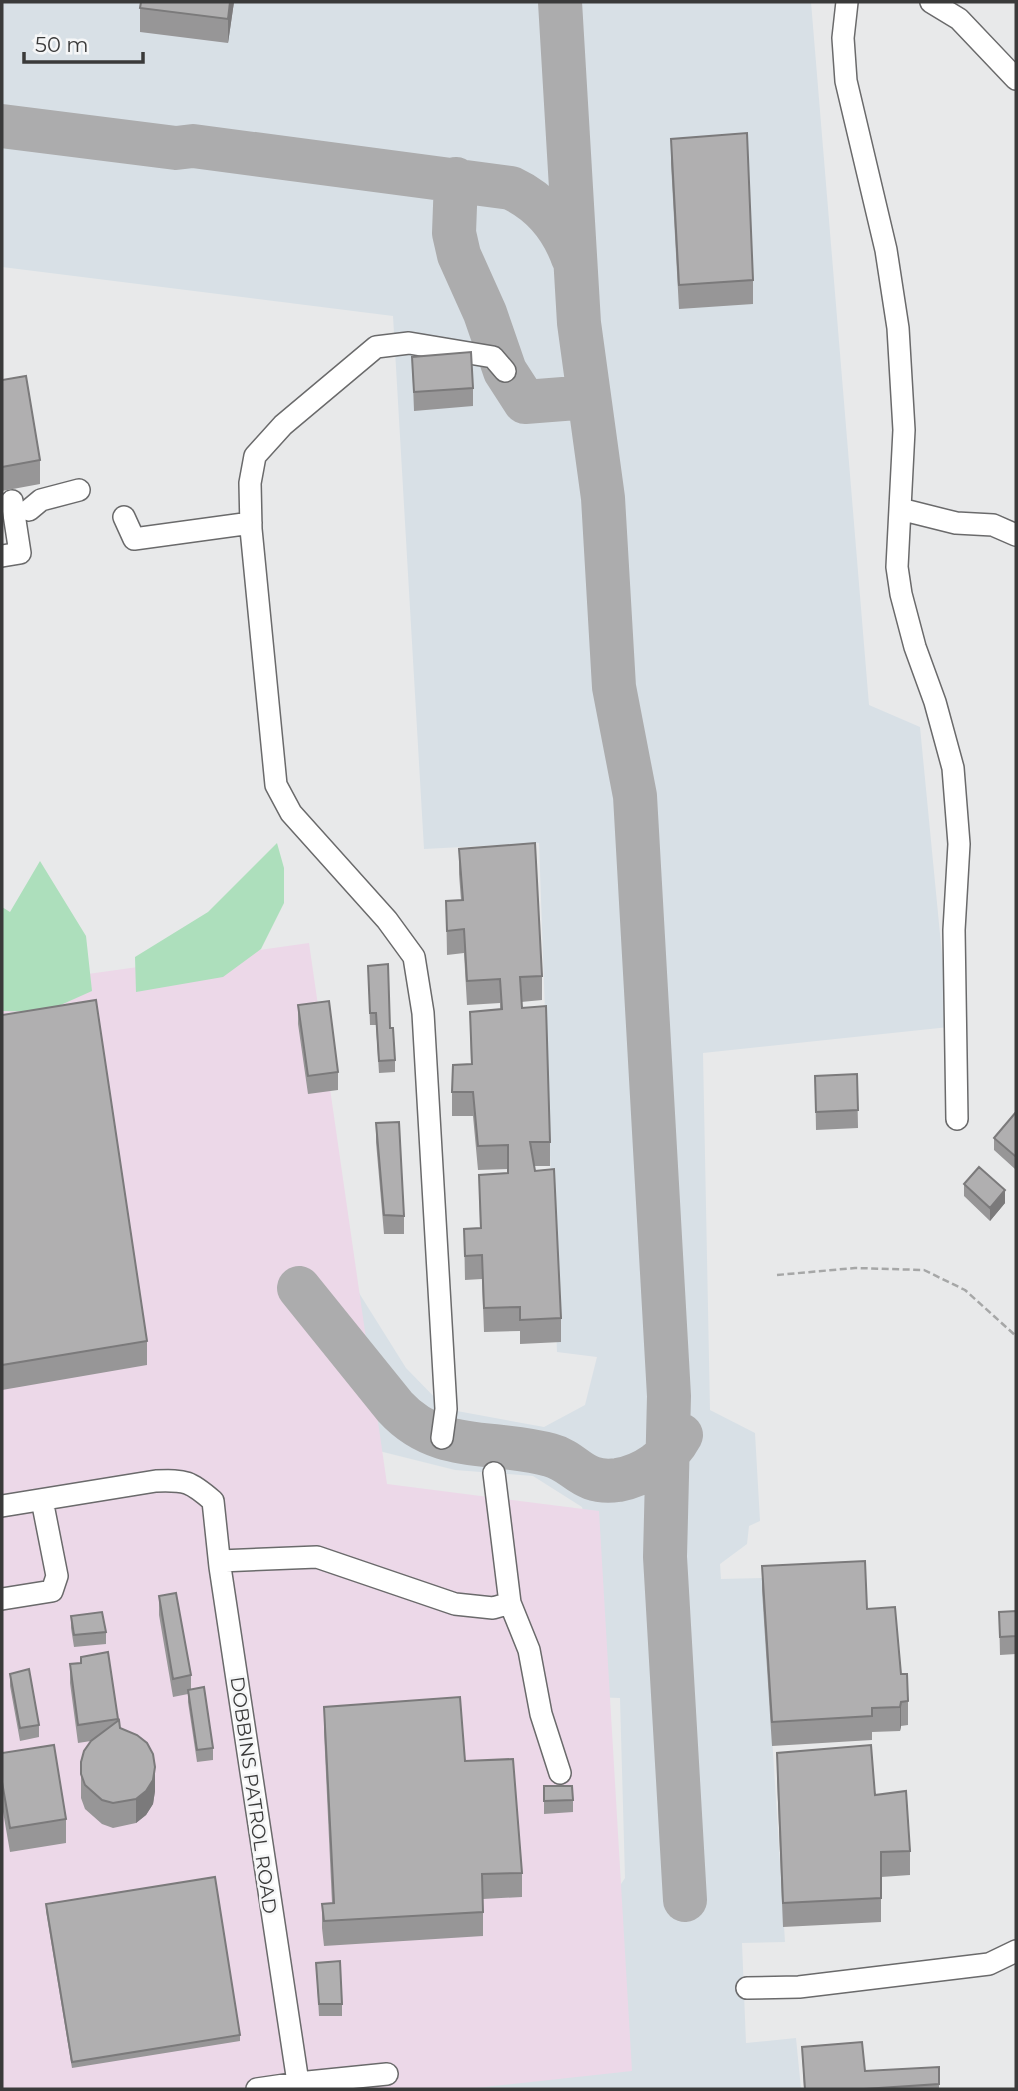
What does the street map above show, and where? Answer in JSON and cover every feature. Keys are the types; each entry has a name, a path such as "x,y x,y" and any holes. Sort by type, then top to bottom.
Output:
{"street":[{"path":"847,2 843,38 846,81 886,250 898,328 904,417 897,567 915,647 935,702 953,768 959,844 954,930 957,1119"},
{"path":"931,2 959,19 1016,79"},
{"path":"442,1438 446,1409 435,1204 423,1013 414,957 387,920 291,813 276,785 251,523 250,483 255,456 283,425 376,347 409,343 493,357 505,371"},
{"path":"2,556 20,553 21,506 79,490"},
{"path":"900,509 956,523 993,525 1016,535"},
{"path":"124,517 134,539 251,523"},
{"path":"494,1473 510,1603 530,1650 541,1714 560,1773"},
{"name":"DOBBINS PATROL ROAD","path":"42,1500 156,1481 178,1480 194,1485 213,1501 298,2086"},
{"path":"2,1506 42,1500 57,1576 52,1591 2,1599"},
{"path":"220,1561 317,1557 455,1604 493,1608 510,1603"},
{"path":"747,1988 799,1987 989,1964 1016,1951"},
{"path":"257,2089 387,2074"}],"path":[{"path":"777,1275 855,1268 924,1270 965,1290 1016,1336"}],"shaded area":[{"path":"2,2 811,2 869,705 920,727 949,1027 703,1053 710,1410 755,1433 760,1521 749,1526 747,1544 720,1564 721,1579 762,1578 785,1942 742,1943 746,2043 796,2038 801,2089 396,2089 597,1920 625,1878 620,1698 562,1696 593,1549 582,1507 533,1476 455,1470 375,1450 334,1253 406,1368 446,1409 544,1427 585,1405 597,1357 557,1352 539,843 424,849 393,316 2,267"},
{"path":"309,943 387,1484 599,1511 632,2071 466,2089 2,2089 2,986"}],"green space":[{"path":"277,843 284,868 284,903 261,949 223,977 136,992 135,957 208,912"},
{"path":"40,861 86,936 92,991 45,1012 2,1011 2,907 10,912"}],"building":[{"path":"141,2 230,2 228,19 140,8"},
{"path":"747,133 753,280 679,285 671,139"},
{"path":"471,352 473,388 414,392 412,357"},
{"path":"26,376 40,460 2,467 2,380"},
{"path":"535,843 542,976 520,977 522,1008 546,1006 550,1142 530,1142 535,1171 554,1169 561,1318 520,1320 520,1307 484,1308 482,1255 465,1256 464,1229 481,1228 479,1175 508,1173 508,1145 478,1146 473,1092 452,1092 453,1065 472,1064 470,1012 502,1009 500,979 467,981 464,929 447,931 446,901 463,900 459,849"},
{"path":"388,964 390,1028 393,1028 395,1060 379,1061 376,1013 370,1013 368,966"},
{"path":"96,1000 147,1341 2,1365 2,1015"},
{"path":"329,1001 338,1072 308,1076 298,1005"},
{"path":"857,1074 858,1110 816,1112 815,1076"},
{"path":"1016,1112 1016,1155 1015,1156 994,1138"},
{"path":"399,1122 404,1216 384,1215 376,1123"},
{"path":"979,1167 1005,1190 990,1208 964,1184"},
{"path":"865,1561 867,1609 895,1607 901,1674 907,1674 908,1701 901,1702 900,1707 872,1708 872,1716 772,1722 762,1566"},
{"path":"176,1593 191,1675 173,1679 159,1596"},
{"path":"1016,1611 1016,1636 1000,1637 999,1612"},
{"path":"102,1612 106,1632 74,1635 71,1616"},
{"path":"108,1652 118,1719 78,1725 70,1664 81,1663 81,1657"},
{"path":"29,1669 39,1725 20,1728 10,1674"},
{"path":"204,1687 213,1748 197,1750 188,1690"},
{"path":"460,1697 465,1761 513,1759 522,1873 482,1874 483,1912 324,1921 322,1904 334,1903 324,1707"},
{"path":"119,1720 120,1728 137,1735 147,1743 153,1754 155,1767 153,1780 146,1791 136,1799 113,1803 102,1800 85,1785 81,1762 91,1741"},
{"path":"54,1745 66,1819 10,1828 2,1782 2,1753"},
{"path":"871,1745 875,1795 906,1791 910,1851 881,1852 881,1898 783,1903 777,1753"},
{"path":"544,1786 572,1786 573,1800 544,1801"},
{"path":"215,1877 240,2035 72,2062 46,1904"},
{"path":"340,1961 342,2004 319,2004 316,1963"},
{"path":"862,2042 865,2071 939,2067 939,2084 864,2089 805,2089 802,2047"}],"taxiway":[{"path":"560,2 579,323 603,498 614,687 635,796 669,1396 665,1557 685,1900"},
{"path":"2,126 176,148 193,146 511,188 532,200 549,217 563,236 573,258"},
{"path":"456,179 454,233 459,255 485,313 505,371 525,402 589,397"},
{"path":"299,1288 395,1407 412,1422 448,1439 550,1455 587,1476 606,1481 628,1478 655,1465 676,1444 681,1435"}]}
